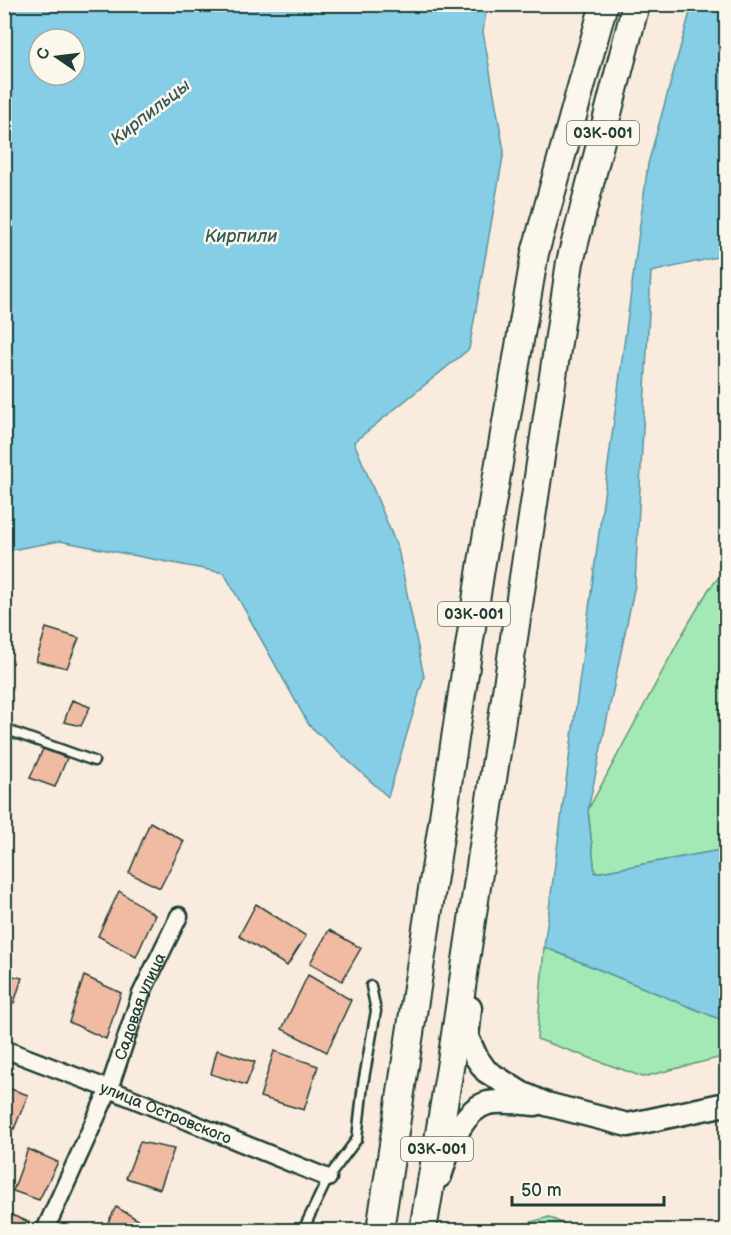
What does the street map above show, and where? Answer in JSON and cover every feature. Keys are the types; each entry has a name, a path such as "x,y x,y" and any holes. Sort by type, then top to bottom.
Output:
{"main road":[{"name":"03К-001","path":"380,1230 481,568 535,253 604,4"},
{"name":"03К-001","path":"423,1230 450,1068 570,262 636,4"},
{"path":"476,893 479,934 467,1037 476,1057 486,1071 521,1093 546,1104 628,1125 726,1104"},
{"path":"423,1230 448,1151 460,1127 473,1112 485,1104 498,1102 546,1104"}],"street":[{"name":"Садовая улица","path":"45,1230 109,1089 141,994 179,916"},
{"name":"улица Островского","path":"4,1049 328,1178"}],"lane":[{"path":"4,729 94,761"},
{"path":"303,1230 328,1178 357,1139 363,1084 376,1011 371,986"}],"green space":[{"path":"726,569 726,849 595,873 588,810 684,631 709,589"},
{"path":"544,947 726,1020 726,1056 643,1077 537,1039"},
{"path":"549,1217 575,1230 503,1230"}],"water":[{"name":"Кирпили","path":"5,4 487,5 483,32 504,151 469,349 354,442 398,549 424,677 388,797 309,725 224,573 60,541 5,551"},
{"path":"692,5 726,5 726,255 651,272 635,585 588,810 595,873 726,849 726,1020 724,1021 544,947 648,164"}],"building":[{"path":"46,628 79,638 67,668 36,661"},
{"path":"72,700 90,707 81,726 64,722"},
{"path":"43,749 67,758 55,787 30,778"},
{"path":"150,822 184,841 160,888 129,873"},
{"path":"119,891 155,915 136,957 98,936"},
{"path":"256,904 306,936 287,966 239,936"},
{"path":"329,930 361,948 342,981 310,963"},
{"path":"4,974 22,978 14,1003 4,998"},
{"path":"308,975 351,1000 327,1052 282,1029"},
{"path":"84,976 121,993 106,1039 69,1022"},
{"path":"217,1050 255,1062 246,1085 211,1074"},
{"path":"274,1051 318,1066 304,1110 260,1097"},
{"path":"8,1088 28,1095 14,1129 4,1125 4,1098"},
{"path":"140,1142 174,1149 160,1189 126,1178"},
{"path":"28,1149 58,1162 39,1200 13,1191"},
{"path":"116,1207 142,1222 137,1230 104,1230"},
{"path":"4,1212 29,1222 26,1230 4,1230"}],"water label":[{"name":"Кирпильцы","path":"150,112"}]}
